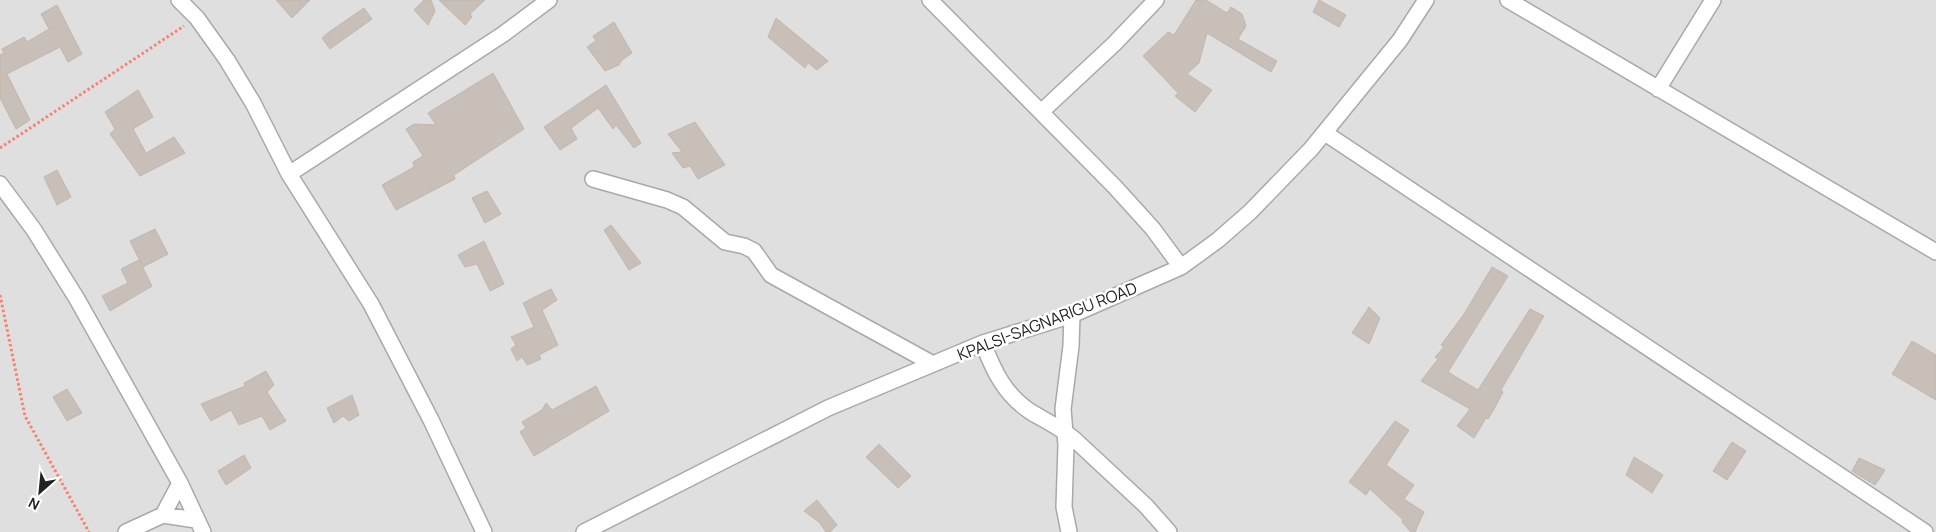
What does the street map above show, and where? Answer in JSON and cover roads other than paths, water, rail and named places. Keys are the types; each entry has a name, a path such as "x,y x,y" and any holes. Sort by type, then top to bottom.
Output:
{"street":[{"path":"179,0 198,18 236,74 289,174 371,304 431,420 484,532"},
{"path":"289,174 502,35 549,0"},
{"path":"930,0 1115,187 1153,229 1181,267"},
{"path":"1041,112 1114,44 1156,0"},
{"name":"KPALSI-SAGNARIGU ROAD","path":"584,532 828,408 984,343 1072,315 1181,267 1218,240 1250,212 1325,133 1400,40 1426,0"},
{"path":"1508,0 1936,252"},
{"path":"1658,89 1713,0"},
{"path":"1325,133 1925,532"},
{"path":"593,179 667,200 683,208 725,242 744,246 754,251 771,275 933,364"},
{"path":"0,184 34,230 57,266 180,483 199,526"},
{"path":"1069,532 1064,507 1066,445 1064,409 1071,346 1072,315"},
{"path":"984,343 993,369 1010,393 1025,407 1064,431 1146,506 1169,532"},
{"path":"126,532 163,515 180,483"},
{"path":"163,515 199,526"}]}
